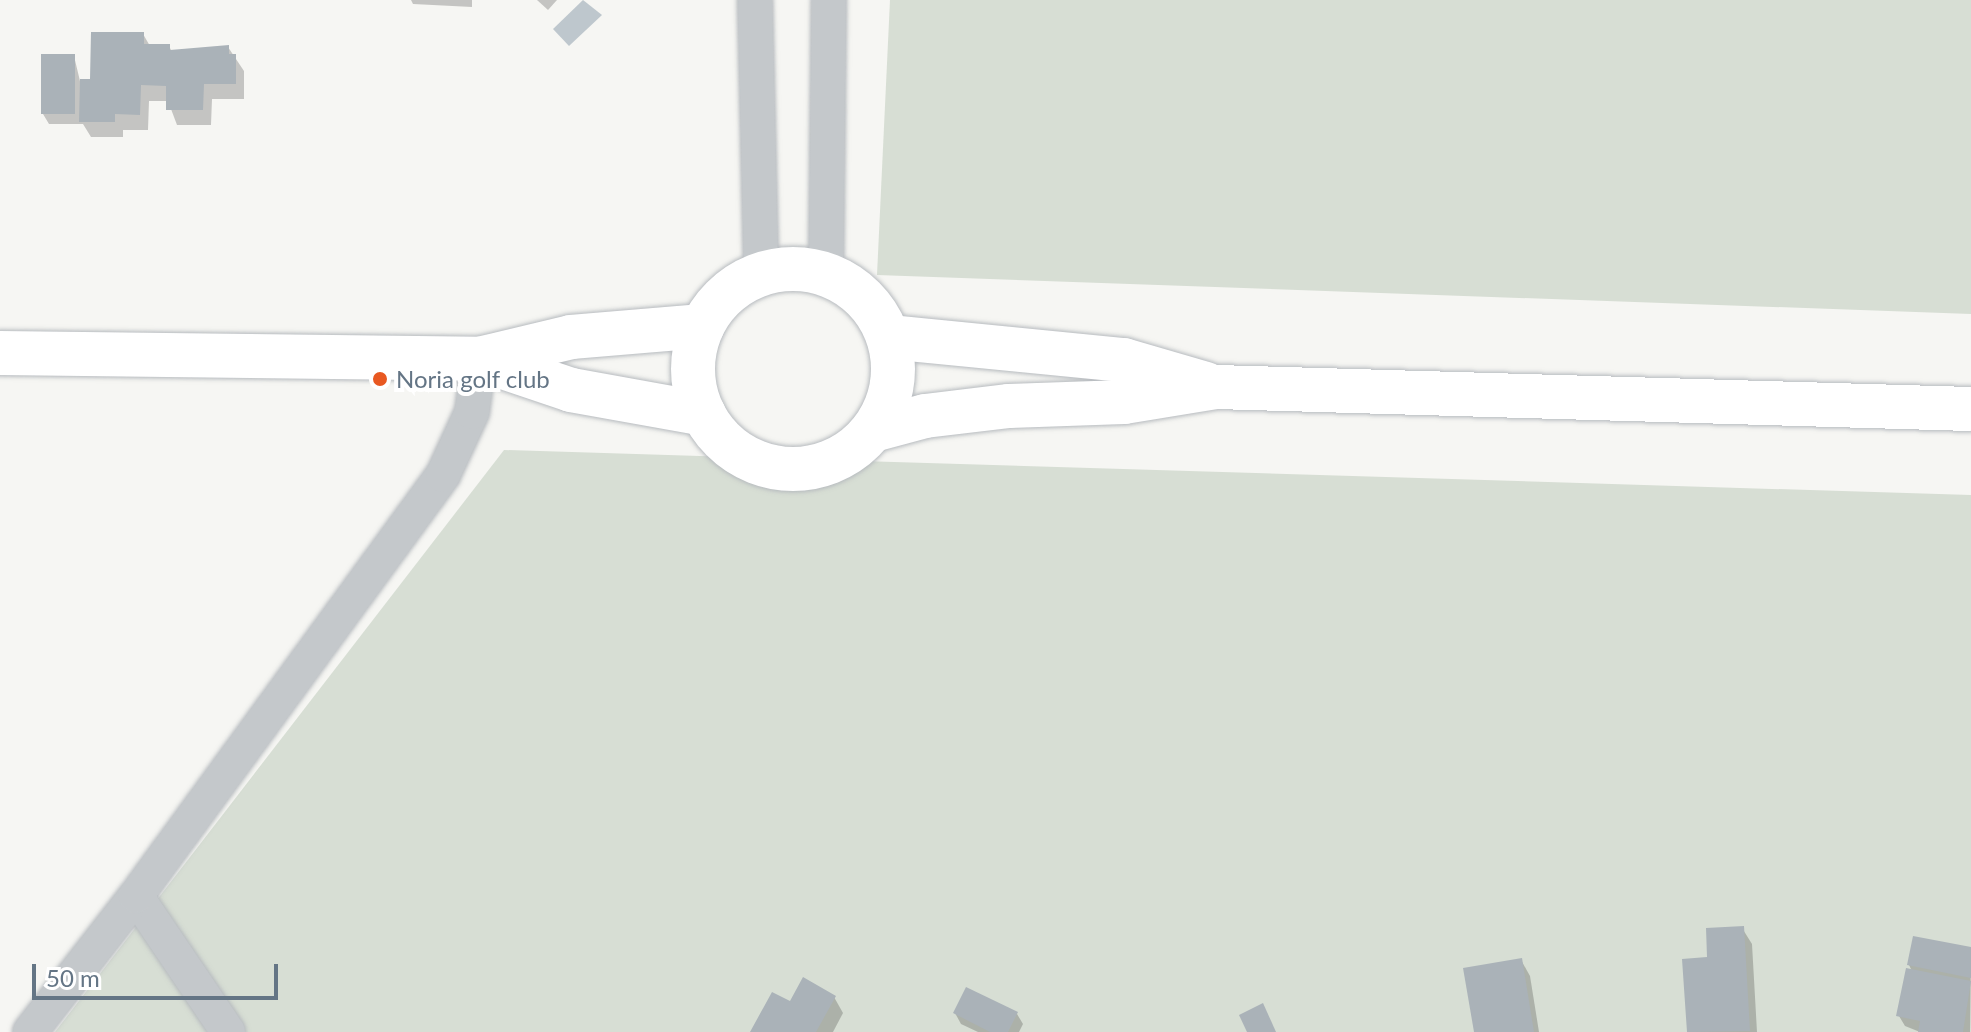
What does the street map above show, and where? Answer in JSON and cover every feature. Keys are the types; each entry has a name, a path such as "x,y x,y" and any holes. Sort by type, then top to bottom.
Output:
{"main road":[{"path":"793,268 826,273 853,287 875,309 889,337 894,369 891,390 873,430 848,453 818,467 784,469 751,461 733,448 704,414 694,385 694,355 703,326 728,292 761,274 793,268"},
{"path":"0,353 479,359 571,337 703,326"},
{"path":"889,337 1124,360 1216,387"},
{"path":"479,359 571,390 704,414"},
{"path":"873,430 939,415 1124,402 1216,387 1971,409"}],"street":[{"path":"755,0 761,274"},
{"path":"826,273 829,0"},
{"path":"30,1032 136,896 443,475 472,412 479,359"},
{"path":"136,896 228,1032"}],"shaded area":[{"path":"583,0 602,15 569,46 553,29"},
{"path":"890,0 1971,0 1971,314 877,275"},
{"path":"504,450 1971,495 1971,1032 55,1032"}],"building":[{"path":"91,32 144,32 144,44 170,44 170,50 229,45 229,54 236,54 236,84 204,84 203,110 166,110 166,86 141,85 140,115 115,114 115,122 79,122 80,79 90,79"},
{"path":"41,54 75,54 75,114 41,114"},
{"path":"1744,926 1750,1031 1687,1032 1682,959 1707,957 1706,928"},
{"path":"1913,936 1971,947 1971,978 1907,965"},
{"path":"1522,958 1534,1032 1474,1032 1463,968"},
{"path":"1906,968 1971,981 1963,1032 1918,1032 1920,1021 1896,1016"},
{"path":"803,977 836,996 816,1032 750,1032 772,992 790,1001"},
{"path":"966,987 1018,1012 1008,1032 990,1032 953,1013"},
{"path":"1263,1003 1276,1032 1247,1032 1239,1015"}],"place":[{"name":"Noria golf club","path":"380,379"}]}
